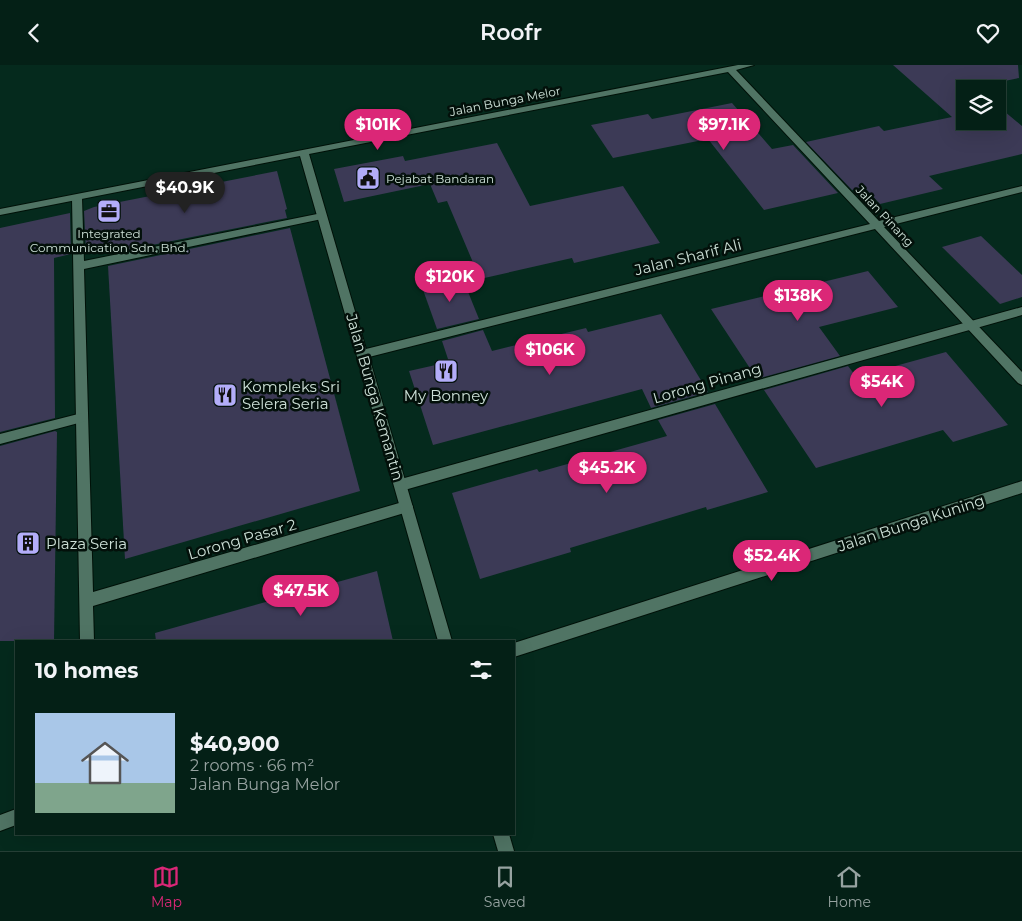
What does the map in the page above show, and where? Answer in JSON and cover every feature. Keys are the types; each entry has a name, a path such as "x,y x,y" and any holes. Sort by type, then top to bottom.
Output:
{"street":[{"name":"Jalan Bunga Melor","path":"0,213 750,65"},
{"name":"Jalan Pinang","path":"730,69 1022,380"},
{"name":"Jalan Bunga Kemantin","path":"304,153 445,640"},
{"name":"Jalan Sharif Ali","path":"362,354 1022,189"},
{"path":"77,197 87,640"},
{"path":"79,266 322,216"},
{"name":"Lorong Pinang","path":"401,485 1022,311"},
{"path":"0,439 82,419"},
{"name":"Jalan Bunga Kuning","path":"515,650 1022,487"},
{"name":"Lorong Pasar 2","path":"86,601 406,507"},
{"path":"0,823 15,817"},
{"path":"501,835 506,851"}],"building":[{"path":"893,65 1018,65 1019,78 1006,81 956,80 956,130 1006,130 1006,113 1022,126 1022,154 929,176 943,189 880,204 864,187 852,190 806,142 879,126 884,131 952,117"},
{"path":"732,103 772,149 793,145 838,193 764,210 708,139 613,158 591,125 648,114 652,119"},
{"path":"497,143 530,206 623,186 660,243 574,263 572,258 480,279 447,201 438,203 430,184 344,202 334,169 403,156 405,161"},
{"path":"277,171 287,209 285,210 287,218 107,254 107,247 86,251 84,211 94,207"},
{"path":"70,213 71,254 54,258 55,418 0,432 0,228"},
{"name":"Kompleks Sri Selera Seria","path":"290,228 360,491 125,559 108,266"},
{"path":"981,236 1022,275 1022,297 1000,304 942,247"},
{"path":"868,271 898,307 819,327 840,356 757,379 711,309"},
{"path":"462,277 479,319 437,329 422,287"},
{"path":"661,314 708,392 651,408 642,389 433,445 409,371 449,362 442,341 483,330 492,351 586,328 588,332"},
{"path":"946,352 1008,425 953,442 943,430 816,468 764,390 848,366 855,375 859,376"},
{"path":"715,404 768,492 707,510 706,507 570,548 571,552 480,579 452,493 537,469 539,472 667,436 658,420"},
{"name":"Plaza Seria","path":"57,432 54,640 0,641 0,446"},
{"path":"377,571 393,640 156,640 155,633"}],"place":[{"name":"Pejabat Bandaran","path":"368,178"},
{"name":"Integrated Communication Sdn. Bhd.","path":"109,211"},
{"name":"My Bonney","path":"446,371"},
{"name":"Kompleks Sri Selera Seria","path":"225,395"},
{"name":"Plaza Seria","path":"28,543"}]}
